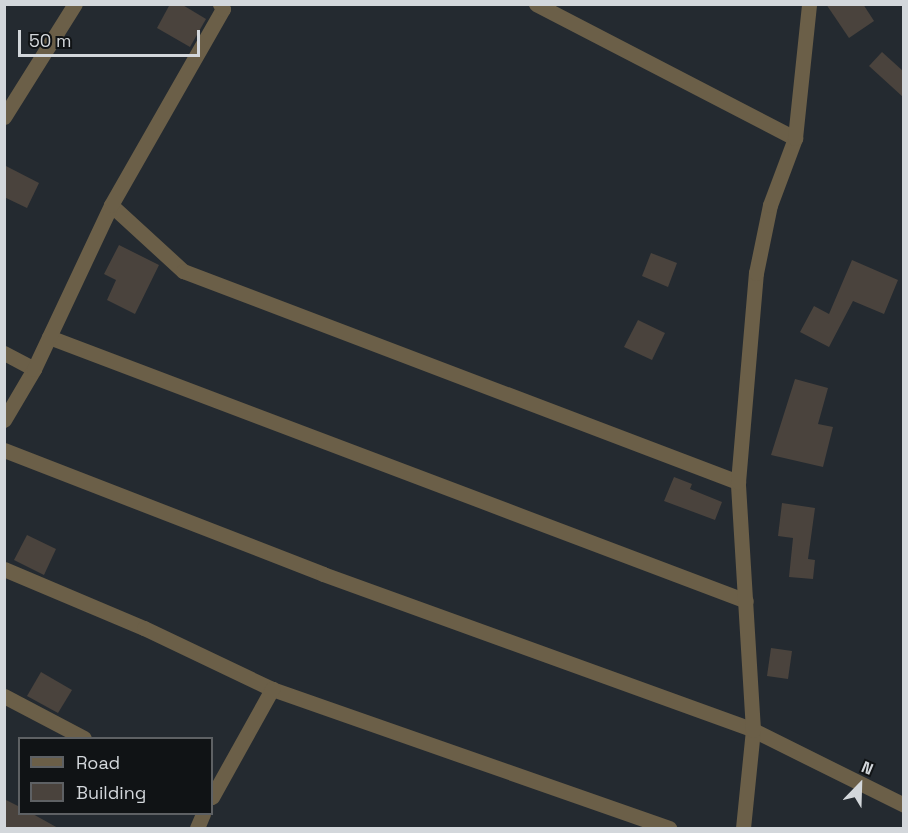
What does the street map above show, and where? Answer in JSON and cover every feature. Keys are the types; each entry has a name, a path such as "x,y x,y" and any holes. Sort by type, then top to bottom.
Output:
{"street":[{"path":"4,117 75,4"},
{"path":"4,420 34,369 111,205 223,9 220,4"},
{"path":"536,4 795,138"},
{"path":"744,828 753,730 738,482 756,273 770,205 795,138 809,4"},
{"path":"111,205 183,271 738,482"},
{"path":"49,337 746,601"},
{"path":"4,353 34,369"},
{"path":"4,450 323,574 753,730 903,805"},
{"path":"4,568 144,628 272,689 669,828"},
{"path":"213,794 272,689"},
{"path":"4,696 82,737"}],"building":[{"path":"170,4 181,4 206,19 190,47 157,28"},
{"path":"826,4 863,4 874,21 849,38"},
{"path":"882,52 903,71 903,97 869,66"},
{"path":"4,165 39,183 27,208 4,197"},
{"path":"119,245 159,265 135,314 107,300 116,280 104,274"},
{"path":"651,253 677,263 668,287 642,276"},
{"path":"852,260 898,280 884,314 853,301 829,347 800,332 814,306 829,314"},
{"path":"638,320 665,333 652,360 624,347"},
{"path":"795,379 828,388 818,424 833,427 823,467 771,455"},
{"path":"674,477 692,484 690,489 722,502 715,520 664,501"},
{"path":"782,503 815,508 808,559 815,560 813,579 789,577 793,538 778,536"},
{"path":"27,535 56,549 44,575 14,560"},
{"path":"771,648 792,651 788,679 767,676"},
{"path":"41,672 72,690 58,713 27,696"},
{"path":"4,799 18,806 18,815 35,815 58,828 4,828"}]}
